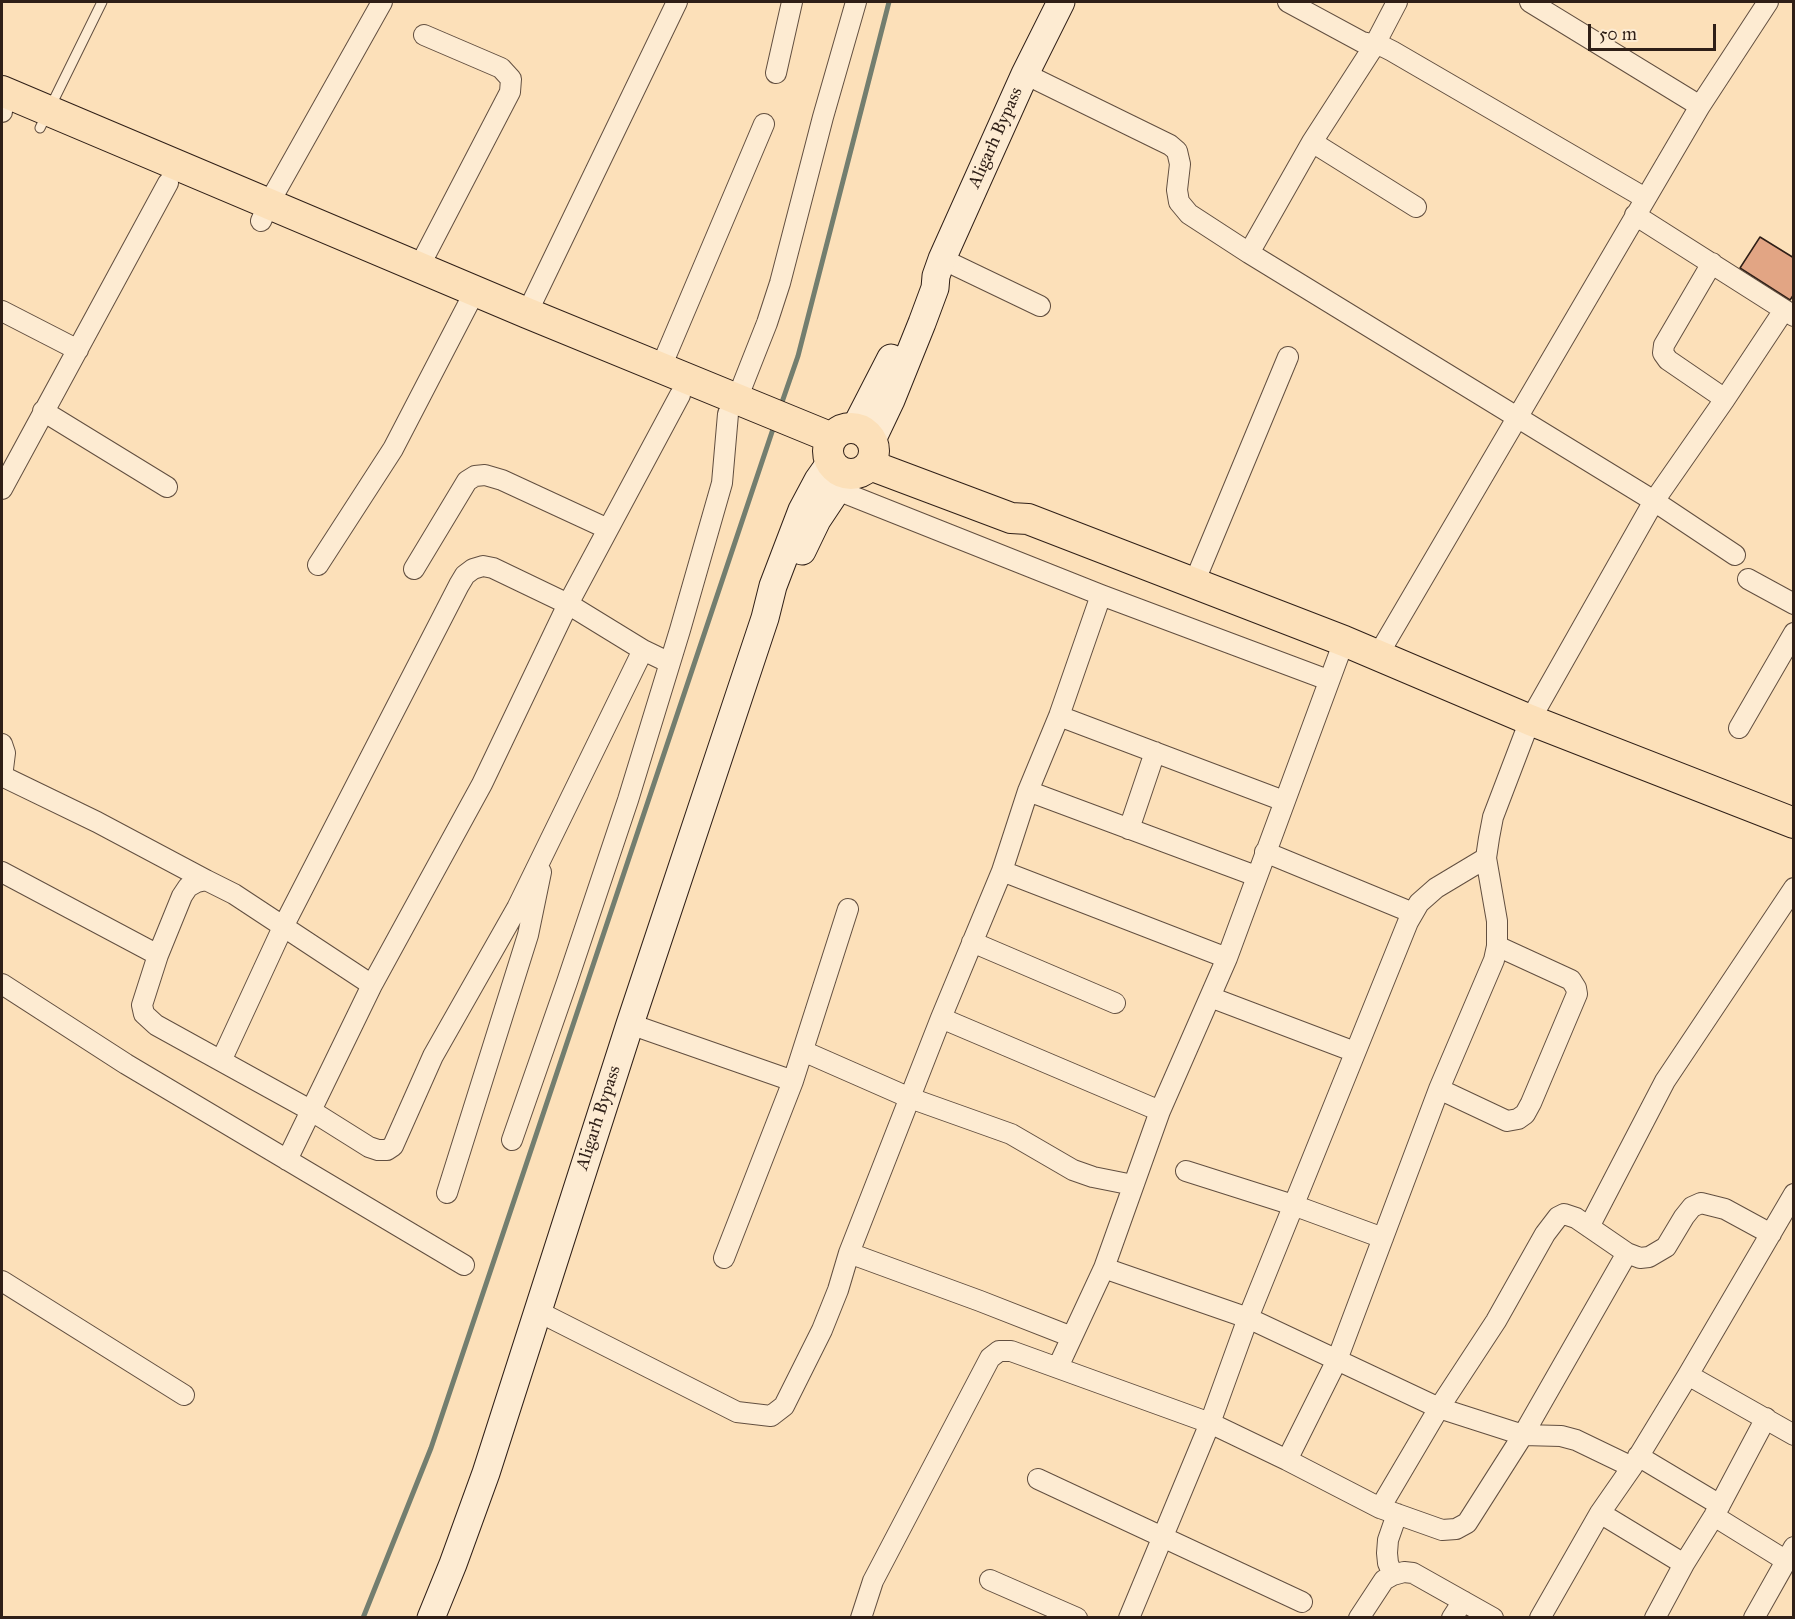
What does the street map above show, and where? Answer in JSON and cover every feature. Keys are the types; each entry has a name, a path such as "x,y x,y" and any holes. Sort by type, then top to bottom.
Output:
{"main road":[{"name":"Aligarh Bypass","path":"430,1617 479,1494 630,1024 765,618 773,586 802,510 818,480 843,452 923,293 939,268 1025,74 1061,2"},
{"path":"2,91 44,119 168,183 265,212 419,267 470,300 527,313 661,367 742,410 843,452 1011,518 1028,519 1344,641 1530,720 1794,823"},
{"path":"2,111 44,119 470,300 680,395 742,410"}],"street":[{"path":"265,212 382,2"},
{"path":"527,313 677,2"},
{"path":"776,73 792,2"},
{"path":"512,1140 571,972 670,663 780,283 823,117 856,2"},
{"path":"1287,1460 1337,1360 1439,1089 1494,960 1497,946 1497,921 1486,858 1493,817 1530,720 1654,501 1725,399 1789,313 1712,263 1640,207 1392,51 1362,42 1288,2"},
{"path":"1249,254 1312,142 1374,46 1397,2"},
{"path":"1530,2 1700,106"},
{"path":"1378,655 1640,207 1763,3"},
{"path":"419,267 510,92 511,79 501,68 424,35"},
{"path":"1025,74 1170,145 1177,151 1180,164 1177,190 1179,202 1190,214 1249,254 1654,501 1736,555"},
{"path":"661,367 764,124"},
{"path":"1312,142 1416,207"},
{"path":"2,489 168,183"},
{"path":"1712,263 1664,345 1663,352 1668,360 1725,399"},
{"path":"939,268 1040,306"},
{"path":"318,566 393,449 470,300"},
{"path":"2,311 78,350"},
{"path":"1194,583 1288,357"},
{"path":"287,1160 372,985 482,784 568,604 680,395"},
{"path":"43,411 167,488"},
{"path":"843,452 1101,595 1328,680"},
{"path":"414,569 467,481 475,476 485,475 502,480 608,529"},
{"path":"221,1061 283,927 465,575 483,566 493,568 568,604 643,650 670,663"},
{"path":"1748,579 1794,604"},
{"path":"537,1311 737,1412 771,1416 784,1406 822,1330 838,1290 849,1253 941,1018 1002,871 1101,595"},
{"path":"1739,728 1794,633"},
{"path":"1058,1367 1104,1268 1160,1112 1227,958 1344,641"},
{"path":"206,880 188,887 182,896 144,997 144,1014 156,1025 310,1110 369,1147 387,1150 393,1146 434,1056 517,908 643,650"},
{"path":"1059,716 1284,801"},
{"path":"2,744 5,753 2,776 97,822 234,894 372,985"},
{"path":"1129,829 1155,752"},
{"path":"1029,791 1256,876"},
{"path":"1265,852 1413,913"},
{"path":"447,1193 528,935 538,895 543,854"},
{"path":"1129,1617 1210,1424 1248,1317 1413,913 1419,903 1436,888 1486,858"},
{"path":"1002,871 1227,958"},
{"path":"2,872 158,955"},
{"path":"1589,1227 1665,1081 1794,888"},
{"path":"724,1258 803,1051 848,909"},
{"path":"972,942 1115,1003"},
{"path":"1439,1089 1507,1121 1518,1119 1525,1114 1576,994 1576,988 1571,980 1497,946"},
{"path":"2,984 126,1064 464,1265"},
{"path":"1210,997 1355,1052"},
{"path":"941,1018 1160,1112"},
{"path":"630,1024 792,1081"},
{"path":"803,1051 910,1098 1011,1134 1073,1170 1133,1185"},
{"path":"1186,1171 1293,1205 1383,1238"},
{"path":"1540,1617 1600,1513 1635,1462 1688,1375 1794,1194"},
{"path":"1394,1575 1388,1563 1387,1553 1389,1511 1439,1408 1496,1321 1558,1216 1569,1215 1627,1253 1641,1258 1655,1254 1666,1247 1684,1217 1692,1207 1701,1203 1725,1209 1771,1234"},
{"path":"849,1253 1072,1336"},
{"path":"861,1617 873,1581 990,1358 999,1351 1011,1351 1058,1367 1210,1424 1389,1511 1442,1530 1456,1529 1467,1523 1523,1435 1627,1253"},
{"path":"1104,1268 1248,1317 1439,1408 1523,1435 1561,1436 1576,1440 1635,1462 1789,1554 1754,1617"},
{"path":"2,1281 184,1395"},
{"path":"1688,1375 1794,1435"},
{"path":"1655,1617 1717,1510 1766,1418"},
{"path":"1038,1479 1302,1602"},
{"path":"1600,1513 1684,1564"},
{"path":"1359,1617 1384,1580 1404,1572 1413,1573 1457,1609 1493,1617"},
{"path":"990,1580 1077,1617"}],"lane":[{"path":"44,119 102,2"}],"building":[{"path":"1760,237 1794,258 1794,294 1790,300 1740,268"}],"waterway":[{"path":"780,408 798,356 889,2"},
{"path":"363,1618 431,1448 774,426"}]}
